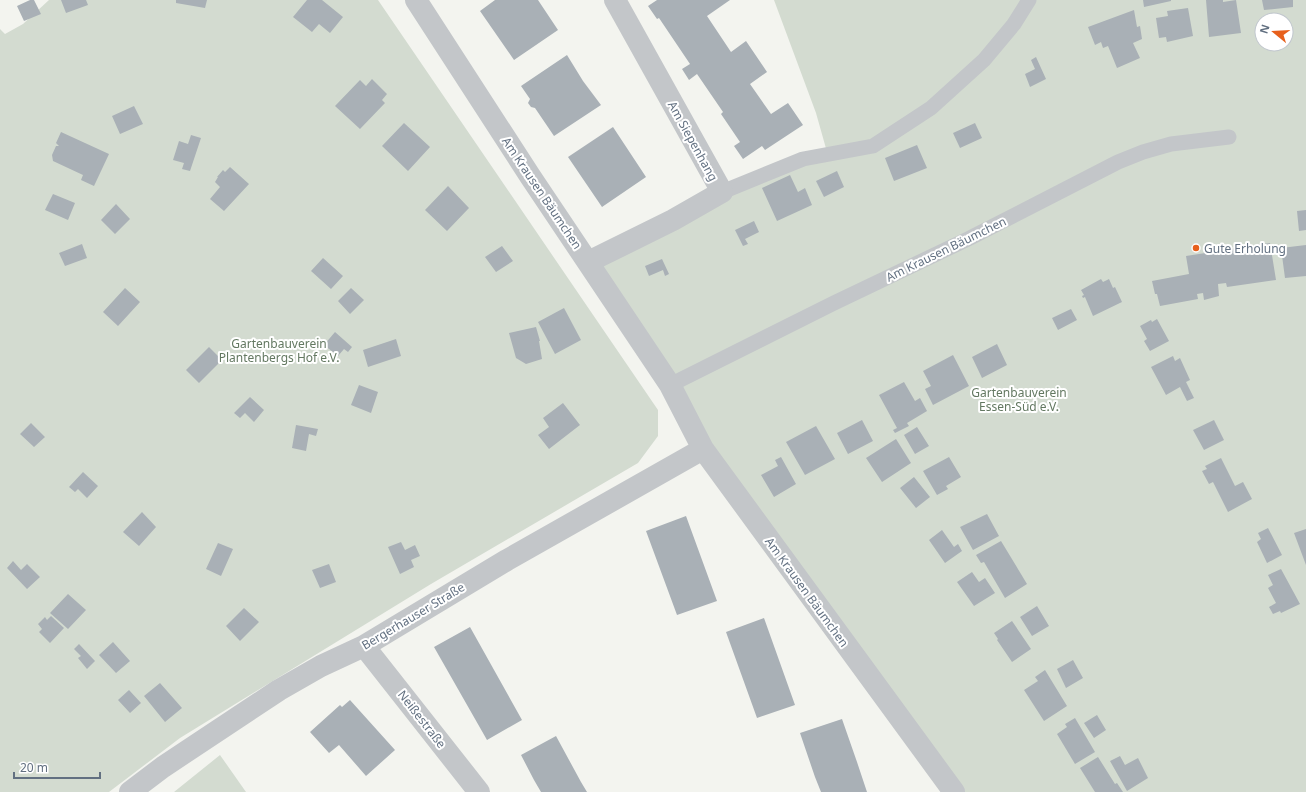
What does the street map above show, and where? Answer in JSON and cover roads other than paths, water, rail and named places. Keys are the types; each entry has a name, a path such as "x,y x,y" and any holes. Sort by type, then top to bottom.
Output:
{"street":[{"name":"Am Krausen Bäumchen","path":"416,0 670,385 703,449 954,792"},
{"name":"Am Siepenhang","path":"588,262 673,220 722,192 615,0"},
{"name":"Bergerhauser Straße","path":"130,792 163,767 279,690 322,666 364,646 507,560 703,449"},
{"name":"Neißestraße","path":"364,646 479,792"}],"lane":[{"path":"722,192 803,159 872,146 931,108 984,60 1014,24 1028,0"},
{"name":"Am Krausen Bäumchen","path":"670,385 834,303 970,238 1118,162 1143,152 1171,144 1229,137"}],"place":[{"name":"Gute Erholung","path":"1196,248"}],"park label":[{"name":"Gartenbauverein Plantenbergs Hof e.V.","path":"279,350"},
{"name":"Gartenbauverein Essen-Süd e.V.","path":"1019,399"}]}
